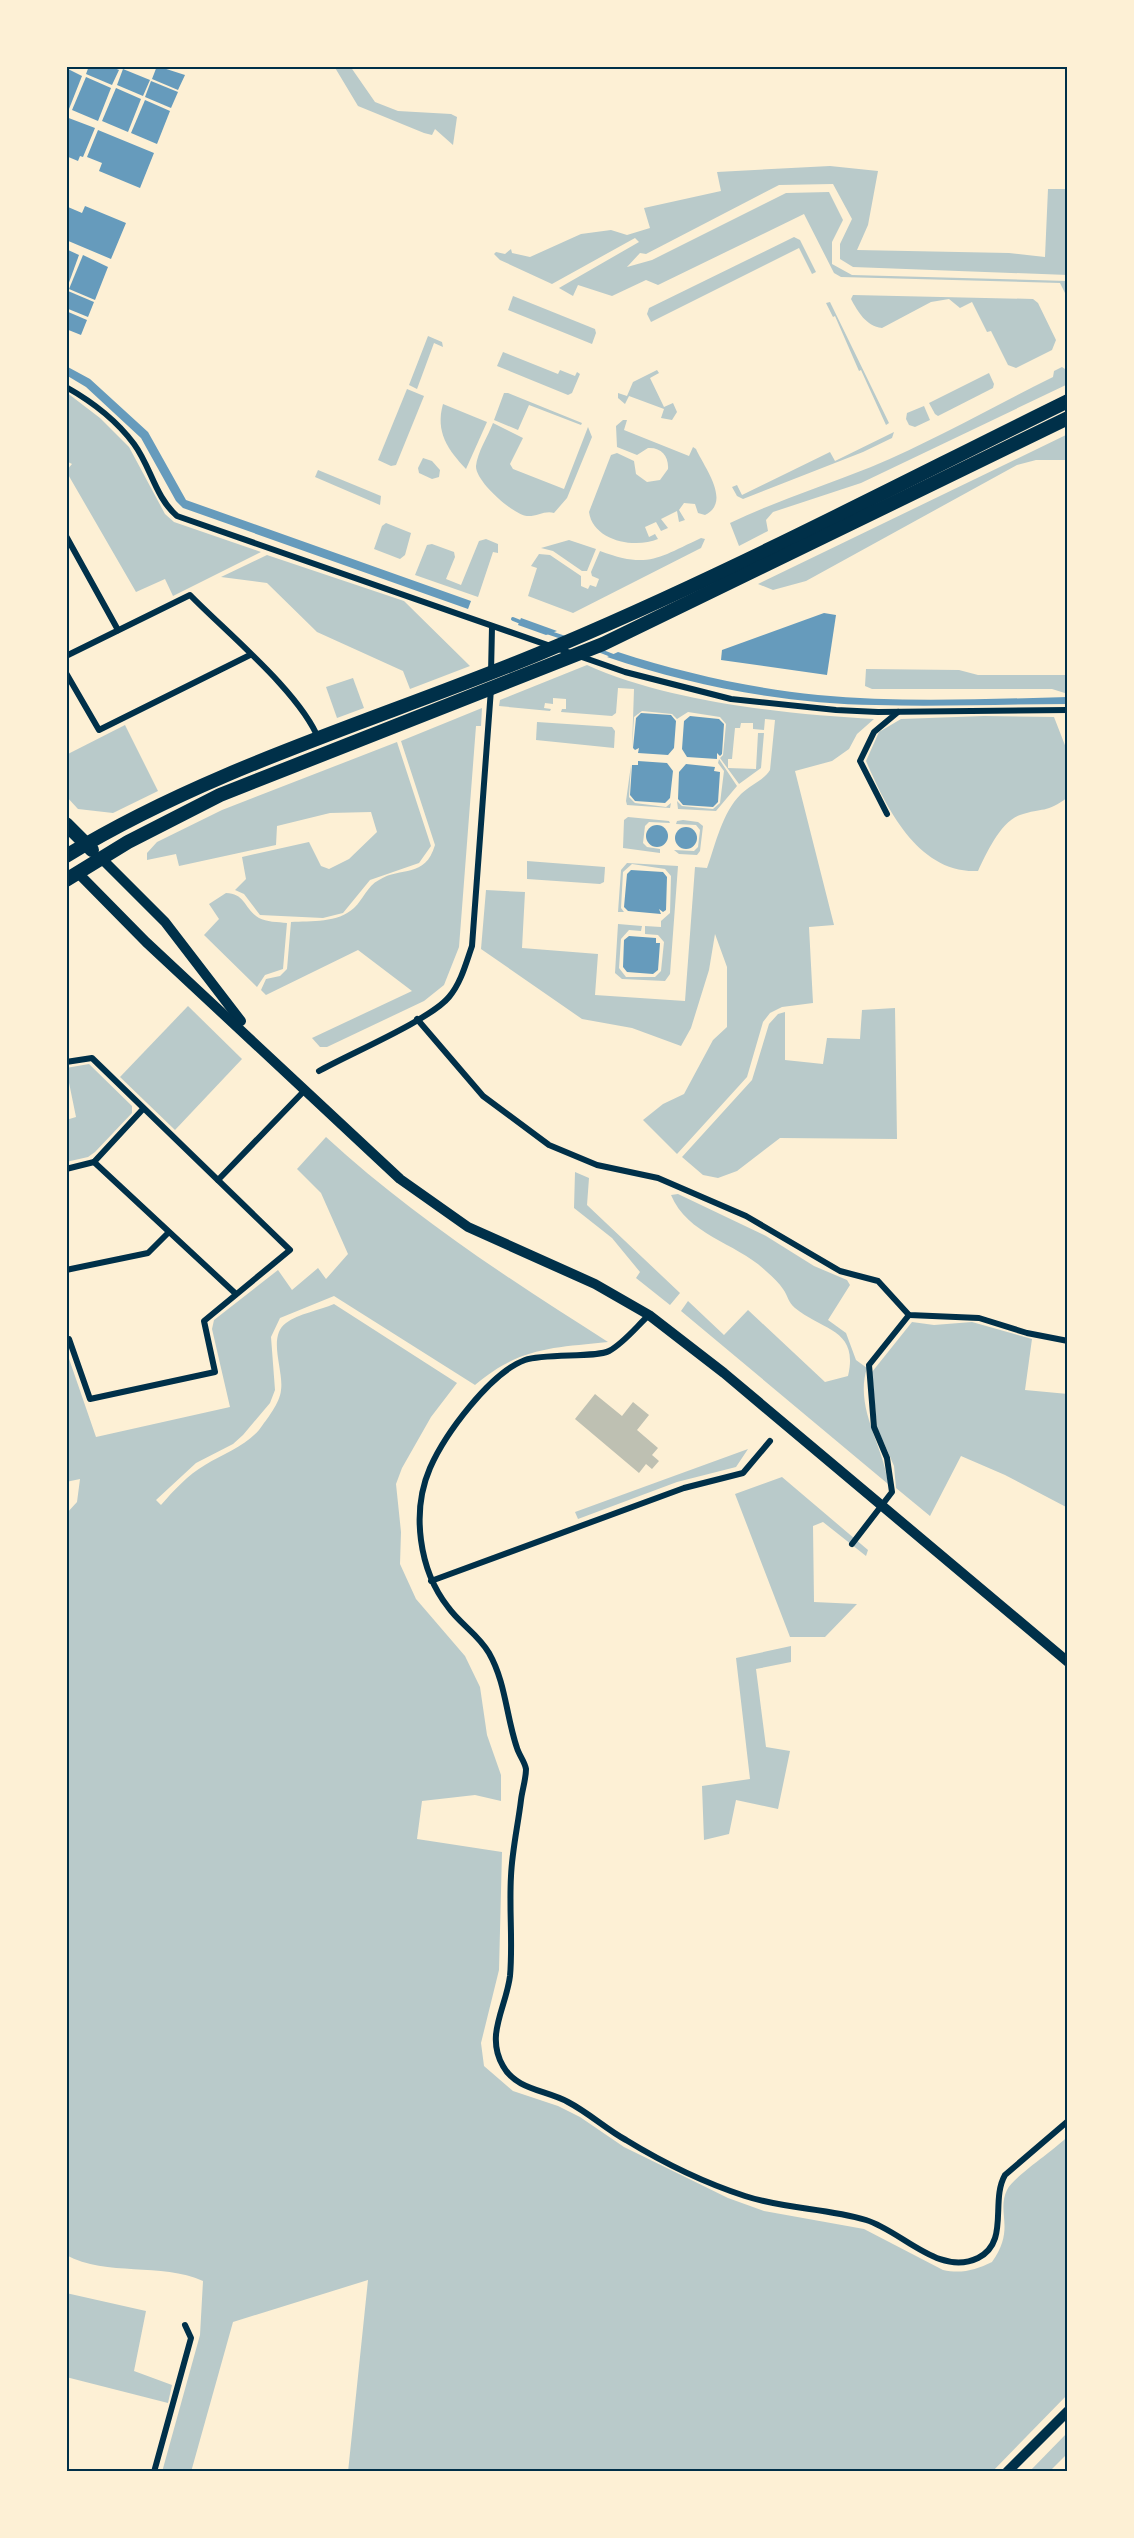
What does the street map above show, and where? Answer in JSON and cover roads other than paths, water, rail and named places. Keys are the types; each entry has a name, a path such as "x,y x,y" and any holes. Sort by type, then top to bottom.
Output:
{"main road":[{"path":"78,873 66,857 86,844 192,789 458,686 624,617 1068,401"},
{"path":"66,880 177,815 220,795 603,644 1068,418"},
{"path":"66,824 101,858"}],"street":[{"path":"66,387 85,398 134,444 167,508 177,516 625,672 732,699 836,710 898,712 1068,710"},
{"path":"66,536 118,630"},
{"path":"66,656 190,595 290,695 312,723 319,740"},
{"path":"319,1071 417,1019 449,998 461,976 472,946 490,711 492,627"},
{"path":"66,672 99,730 250,656"},
{"path":"887,814 860,761 874,732 898,712"},
{"path":"101,858 165,922 259,1045"},
{"path":"78,873 146,942 400,1179 450,1216 595,1284 649,1315 724,1373 1068,1662"},
{"path":"417,1019 483,1096 549,1146 597,1165 658,1178 746,1216 840,1271 878,1281 909,1315 979,1318 1027,1333 1068,1341"},
{"path":"66,1062 92,1058 290,1250 204,1321 215,1372 90,1399 69,1339 66,1340"},
{"path":"218,1180 304,1090"},
{"path":"66,1169 94,1162 143,1109"},
{"path":"94,1162 236,1294"},
{"path":"66,1270 147,1252 168,1233"},
{"path":"649,1315 607,1353 524,1360 479,1396 462,1413 430,1469 421,1495 421,1534 432,1581 449,1610 472,1629 488,1651 504,1683 508,1714 517,1750 526,1768 511,1873 510,1978 495,2028 496,2047 502,2065 514,2081 567,2101 628,2142 742,2195 774,2204 867,2220 939,2259 955,2263 978,2258 994,2244 998,2233 999,2186 1005,2175 1068,2121"},
{"path":"852,1544 883,1507 892,1492 892,1474 874,1427 869,1365 909,1315"},
{"path":"432,1581 684,1488 743,1473 770,1441"},
{"path":"154,2472 191,2338 185,2325"},
{"path":"1007,2472 1068,2410"}],"water":[{"path":"89,66 110,66 119,70 112,85 86,74"},
{"path":"157,66 185,75 178,90 152,79"},
{"path":"66,68 82,76 69,109 66,107"},
{"path":"123,69 150,80 143,96 117,85"},
{"path":"86,77 111,88 98,121 72,110"},
{"path":"151,81 178,92 171,108 145,97"},
{"path":"116,88 141,99 128,132 102,121"},
{"path":"145,100 170,111 157,144 131,133"},
{"path":"66,117 95,128 83,157 80,156 78,161 66,156"},
{"path":"98,130 154,153 140,188 99,171 102,163 87,157"},
{"path":"85,206 126,223 111,259 66,240 68,207 82,213"},
{"path":"66,249 79,255 67,288 66,288"},
{"path":"83,255 108,267 95,300 69,289"},
{"path":"68,291 94,302 88,317 66,308"},
{"path":"66,311 87,320 81,335 66,329"},
{"path":"66,366 90,379 148,432 186,500 471,601 468,609 183,508 176,501 141,438 86,387 66,375"},
{"path":"824,613 836,615 827,675 721,660 722,650"},
{"path":"521,618 557,631 546,635 518,625"},
{"path":"618,652 717,679 818,695 911,700 1068,697 1068,704 900,706 808,701 706,685 607,657"},
{"path":"641,713 671,715 676,721 674,748 668,755 638,753 639,748 635,750 633,748 636,718"},
{"path":"690,716 719,719 724,724 722,754 720,756 717,753 717,759 687,757 682,749 684,721"},
{"path":"638,761 667,763 673,771 670,798 665,803 635,801 630,795 632,765 638,765"},
{"path":"686,764 715,767 714,771 720,772 718,802 713,807 683,805 678,799 679,772"},
{"path":"657,825 665,828 668,836 665,844 657,847 649,844 646,836 649,828"},
{"path":"686,827 694,830 697,838 694,846 686,849 678,846 675,838 678,830"},
{"path":"631,870 663,872 667,877 666,910 663,912 659,909 661,914 628,911 624,907 627,874"},
{"path":"629,936 656,938 656,943 660,943 658,970 653,974 627,972 623,967 624,940"}],"waterway":[{"path":"513,619 523,623"},
{"path":"547,632 565,638"},
{"path":"598,650 616,657"}]}
